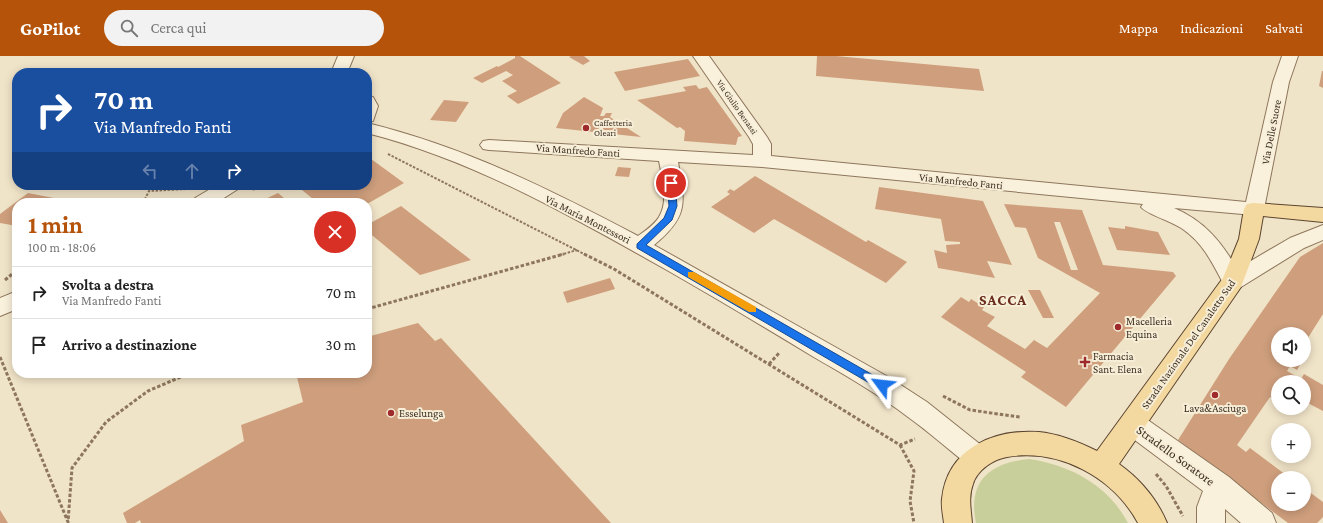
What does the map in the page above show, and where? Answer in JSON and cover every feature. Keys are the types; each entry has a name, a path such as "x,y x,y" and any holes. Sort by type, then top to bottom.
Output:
{"main road":[{"path":"1254,209 1323,215"},
{"name":"Strada Nazionale Del Canaletto Sud","path":"1101,467 1233,282 1249,239 1254,209"},
{"path":"958,523 955,500 959,482 969,464 990,449 1006,444 1024,442 1062,448 1101,467 1120,481 1136,497 1153,523"}],"street":[{"path":"341,68 346,56"},
{"name":"Via Giulio Benassi","path":"701,56 762,144 762,162"},
{"name":"Via Delle Suore","path":"1254,209 1282,82 1290,56"},
{"name":"Via Maria Montessori","path":"372,129 412,139 468,159 511,179 640,246 882,385 977,457"},
{"name":"Via Manfredo Fanti","path":"489,145 762,162 1254,209"},
{"path":"640,246 664,224 672,212 673,196 668,156"},
{"path":"196,196 215,190"},
{"path":"1115,196 1158,209 1189,223 1212,244 1233,282 1297,243 1323,232"},
{"path":"0,308 12,302"},
{"name":"Stradello Soratore","path":"1133,424 1218,486 1262,523"},
{"name":"Stradello Soratore","path":"1211,523 1211,507 1218,486"}],"path":[{"path":"385,153 621,273 900,445 914,471 910,501 914,523"},
{"path":"146,198 149,191 196,196"},
{"path":"372,308 578,250"},
{"path":"0,284 12,274"},
{"path":"0,358 68,522"},
{"path":"68,522 72,468 106,422 148,391 178,378"},
{"path":"938,393 959,405 984,413 1024,418"},
{"path":"900,445 942,429 959,405"},
{"path":"1153,471 1166,486 1184,518"}],"green space":[{"path":"1029,459 1059,466 1086,479 1110,498 1128,523 976,523 974,508 975,496 984,477 1003,465"}],"building":[{"path":"515,56 520,56 561,83 518,104 507,96 517,91 502,81 513,75 506,71 482,83 473,78 497,66 498,67 515,58"},
{"path":"584,56 590,61 583,65 569,57"},
{"path":"817,56 836,56 979,69 984,91 816,76"},
{"path":"688,59 700,76 625,91 614,72"},
{"path":"1323,71 1323,88 1319,86"},
{"path":"696,85 699,89 707,87 742,136 738,137 736,145 684,141 685,131 680,127 677,128 637,100 686,91 683,87"},
{"path":"584,97 603,108 600,116 604,116 606,113 612,113 610,117 641,137 556,128 563,113"},
{"path":"444,100 469,102 456,122 430,120"},
{"path":"372,160 404,183 372,201 372,198 312,198 302,190 372,190"},
{"path":"618,167 631,168 629,177 615,176"},
{"path":"755,176 866,242 868,240 907,262 886,283 774,219 754,233 711,207 730,194 727,192 730,189 734,191"},
{"path":"879,187 983,201 1012,265 987,261 995,278 938,268 934,250 947,253 946,245 960,244 960,242 945,241 941,219 875,209"},
{"path":"28,193 54,198 21,198"},
{"path":"278,193 284,198 268,198"},
{"path":"1004,204 1082,210 1103,265 1173,272 1176,276 1066,407 1021,377 1026,372 941,317 961,297 969,302 971,299 984,307 982,310 995,317 987,326 1025,349 1034,340 1047,348 1100,293 1038,258 1026,228 1015,227","holes":["1054,222 1060,222 1078,270 1071,270"]},
{"path":"12,205 12,225 0,223 0,214"},
{"path":"401,206 471,260 420,275 372,235 372,222"},
{"path":"1125,226 1158,232 1170,255 1117,250 1108,227 1125,229"},
{"path":"1323,243 1323,314 1311,333 1311,327 1271,327 1271,367 1289,367 1287,371 1294,375 1271,375 1271,398 1237,445 1246,452 1250,448 1281,471 1271,471 1271,510 1178,440 1229,359 1300,257"},
{"path":"610,278 615,289 567,303 563,292"},
{"path":"1028,290 1040,290 1054,318 1043,318"},
{"name":"Esselunga","path":"418,323 435,341 441,338 611,523 141,523 140,520 135,523 127,523 123,513 244,441 241,425 303,402 297,378 372,378 372,336"},
{"path":"1292,367 1299,367 1297,370"},
{"path":"1311,378 1323,385 1323,411 1311,405"},
{"path":"1311,493 1323,502 1323,517 1317,523 1288,523 1272,511 1311,511"},
{"path":"0,510 8,523 0,523"}],"slow traffic":[{"path":"691,275 752,310"}],"place":[{"name":"Caffetteria Oleari","path":"586,128"},
{"name":"Macelleria Equina","path":"1118,327"},
{"name":"Farmacia Sant. Elena","path":"1085,362"},
{"name":"Lava&Asciuga","path":"1215,395"},
{"name":"Esselunga","path":"391,413"}],"district":[{"name":"SACCA","path":"1003,300"}],"route":[{"path":"671,183 673,196 672,212 668,220 640,246 882,385"}]}
